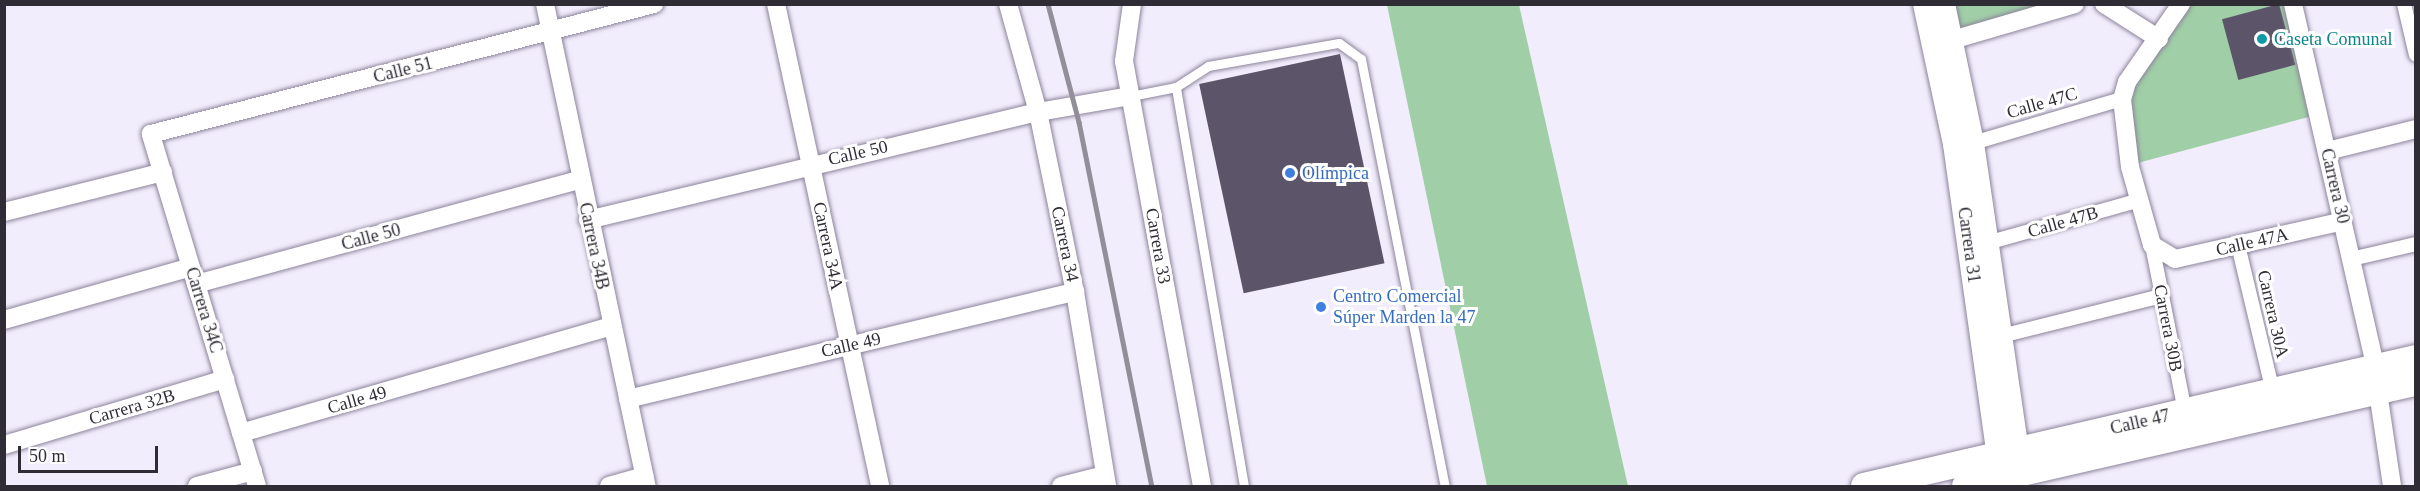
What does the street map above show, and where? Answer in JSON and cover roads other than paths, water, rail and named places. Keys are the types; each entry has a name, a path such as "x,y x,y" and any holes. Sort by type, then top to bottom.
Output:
{"main road":[{"name":"Calle 47","path":"1864,486 2011,471 2377,380 2415,358"},
{"name":"Calle 47","path":"1965,486 2185,412 2273,392 2377,380 2415,383"}],"street":[{"name":"Carrera 34B","path":"545,4 579,180 646,481"},
{"name":"Calle 51","path":"151,134 551,33 654,4"},
{"name":"Carrera 34A","path":"776,4 880,486"},
{"name":"Carrera 34","path":"1008,4 1038,112 1076,292 1106,481"},
{"name":"Carrera 33","path":"1132,4 1124,61 1202,486"},
{"name":"Carrera 31","path":"1924,4 1954,144 2001,336 2011,471"},
{"name":"Carrera 31","path":"1944,4 1973,143 1983,256 2011,471"},
{"path":"1952,40 2075,4"},
{"path":"2104,4 2159,39"},
{"path":"2125,90 2181,4"},
{"name":"Carrera 30","path":"2294,4 2377,380 2392,486"},
{"path":"2404,4 2415,55"},
{"name":"Calle 47C","path":"1973,143 2125,90"},
{"name":"Carrera 30B","path":"2125,90 2140,200 2157,249 2162,296 2185,412"},
{"name":"Calle 50","path":"588,220 810,164 1038,112 1131,96"},
{"path":"2327,151 2415,129"},
{"name":"Carrera 34C","path":"151,134 255,478"},
{"path":"4,213 163,172"},
{"name":"Calle 50","path":"4,320 579,180"},
{"name":"Calle 47B","path":"1983,256 2140,200"},
{"name":"Calle 47A","path":"2157,249 2175,260 2343,221"},
{"path":"2351,259 2415,244"},
{"name":"Carrera 30A","path":"2238,245 2273,392"},
{"name":"Calle 49","path":"628,399 1076,292"},
{"path":"2001,336 2162,296"},
{"name":"Calle 49","path":"241,433 611,326"},
{"name":"Carrera 32B","path":"4,444 225,379"},
{"path":"197,486 255,478"},
{"path":"609,486 646,481"},
{"path":"1061,486 1106,481"}],"lane":[{"path":"1131,96 1176,87 1208,66 1339,43 1361,59 1445,486"},
{"path":"1176,87 1244,486"}],"railway":[{"path":"1048,4 1079,122 1152,486"}],"place":[{"name":"Caseta Comunal","path":"2262,39"},
{"name":"Olímpica","path":"1290,173"},
{"name":"Centro Comercial Súper Marden la 47","path":"1321,307"}]}
